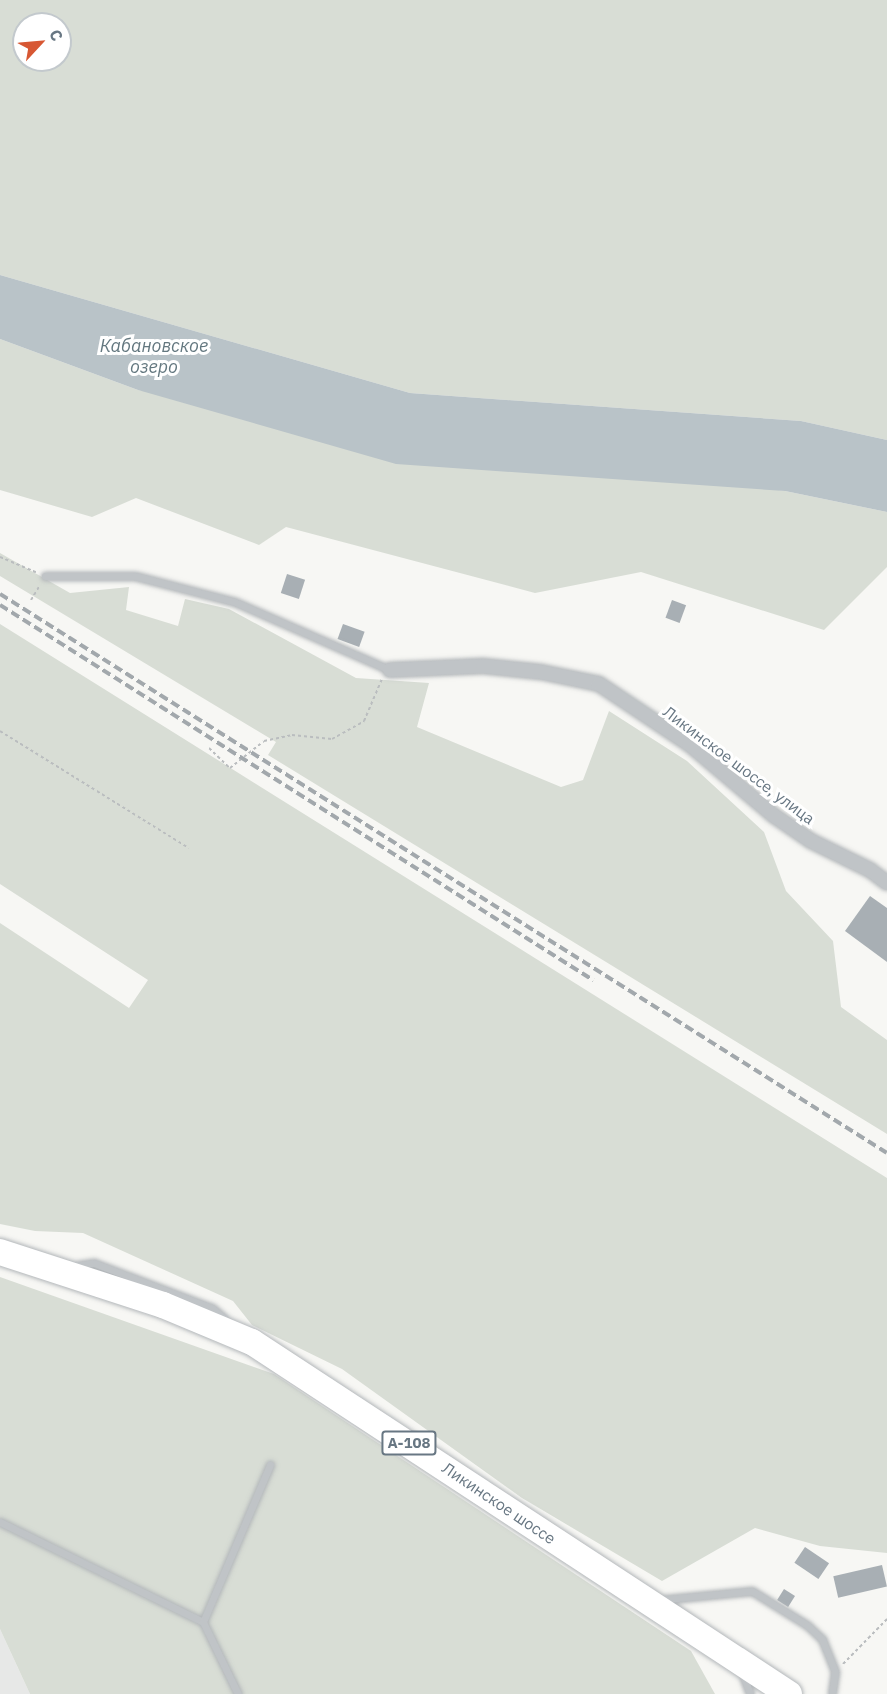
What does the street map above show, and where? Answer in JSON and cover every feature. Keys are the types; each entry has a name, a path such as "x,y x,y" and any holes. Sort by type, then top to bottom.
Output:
{"highway":[{"name":"Ликинское шоссе","path":"0,1252 163,1305 252,1342 789,1694"}],"street":[{"name":"Ликинское шоссе, улица","path":"390,670 483,666 541,672 599,684 690,744 811,841 870,870 887,883"}],"lane":[{"path":"45,576 135,576 234,602 390,670"},
{"path":"203,1622 270,1465"},
{"path":"0,1522 203,1622 238,1694"},
{"path":"645,1601 752,1591 807,1625 822,1639 835,1672 832,1694"},
{"path":"737,1660 750,1694"}],"path":[{"path":"0,557 45,576 31,600"},
{"path":"209,747 230,768 264,741 292,735 332,739 364,721 380,680 390,670"},
{"path":"0,731 189,848"},
{"path":"835,1672 887,1619"}],"shaded area":[{"path":"0,0 887,0 887,440 801,421 410,393 0,275"},
{"path":"0,339 138,390 785,491 887,512 887,567 824,630 641,572 535,593 286,527 259,545 136,498 92,517 0,490"},
{"path":"0,553 70,593 129,587 126,610 178,626 185,599 229,609 356,678 429,683 417,727 561,787 583,780 609,711 687,761 764,832 786,891 833,941 841,1007 887,1040 887,1134 268,755 276,742 0,576"},
{"path":"0,624 887,1178 887,1553 820,1546 755,1528 662,1581 522,1498 342,1369 252,1325 233,1301 83,1233 35,1231 0,1224 0,923 129,1008 148,980 0,884"},
{"path":"0,1277 274,1374 691,1651 715,1694 30,1694 0,1629"},
{"path":"0,1629 17,1666 30,1694 0,1694"}],"water":[{"name":"Кабановское озеро","path":"0,275 410,393 801,421 887,440 887,512 785,491 396,464 138,390 0,339"}],"building":[{"path":"287,574 305,580 299,599 281,593"},
{"path":"672,600 686,605 680,623 666,618"},
{"path":"343,624 365,632 359,647 338,639"},
{"path":"870,896 887,908 887,962 845,931"},
{"path":"805,1547 829,1563 818,1579 794,1563"},
{"path":"882,1565 887,1586 838,1598 833,1576"},
{"path":"784,1589 795,1596 788,1607 777,1600"}],"railway":[{"path":"0,594 887,1153"},
{"path":"0,605 593,980"}]}
